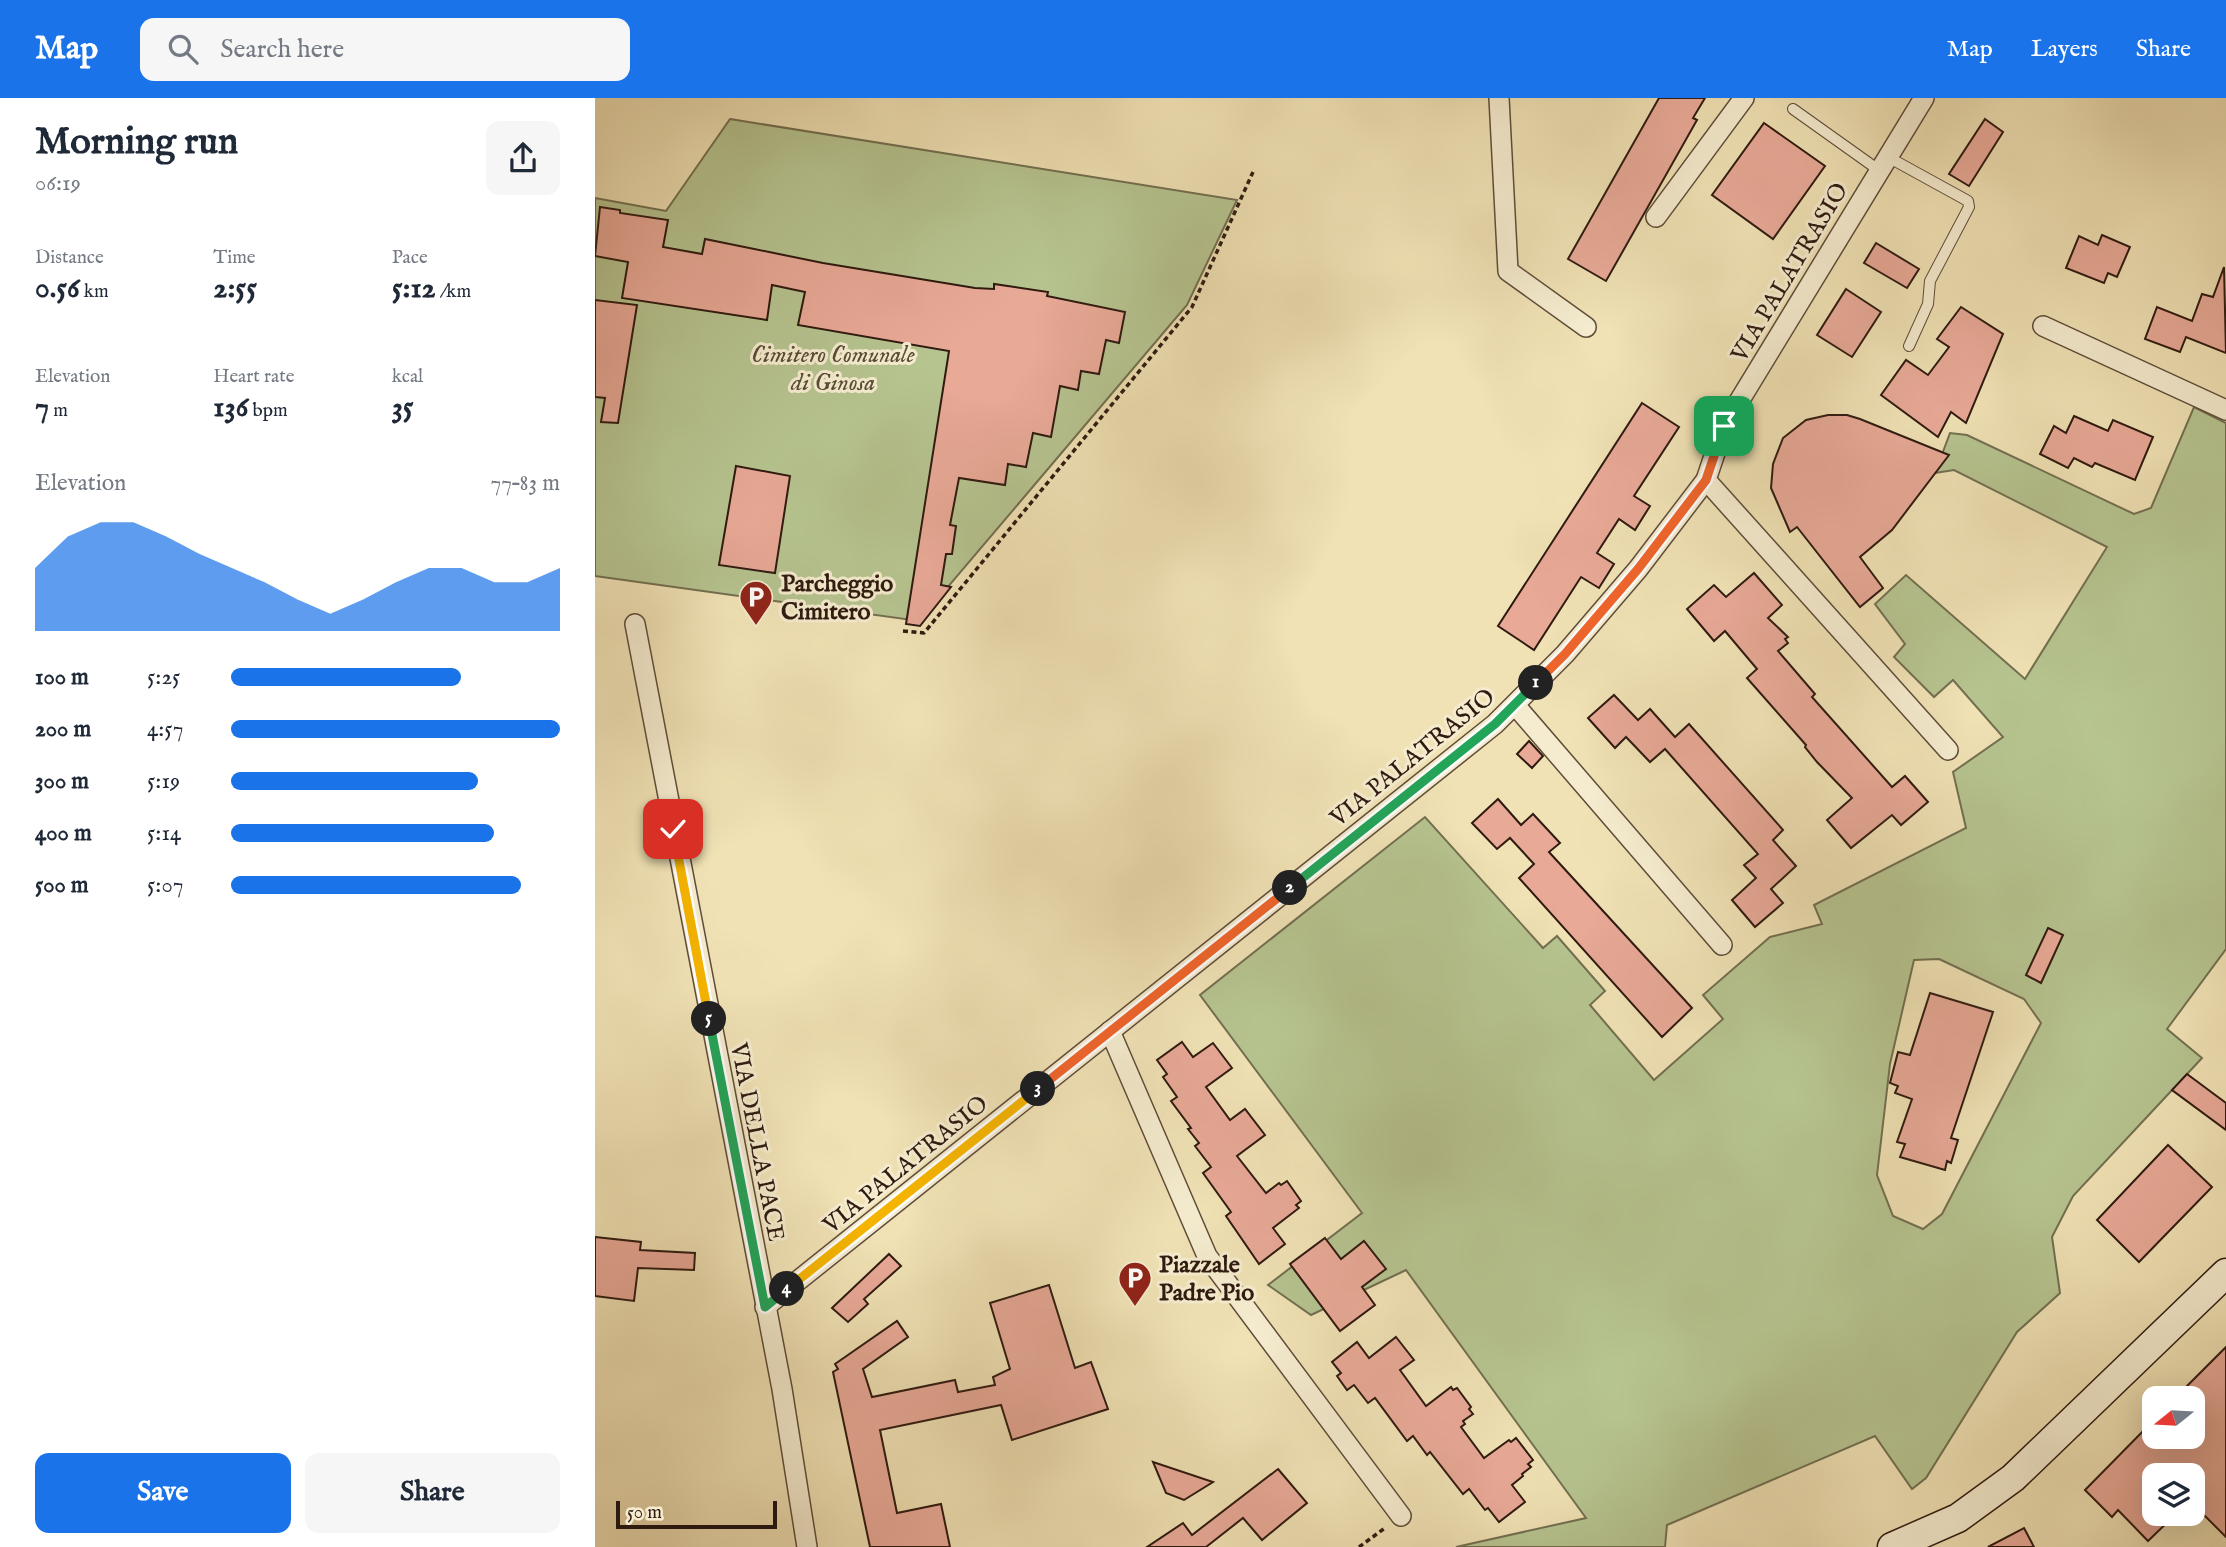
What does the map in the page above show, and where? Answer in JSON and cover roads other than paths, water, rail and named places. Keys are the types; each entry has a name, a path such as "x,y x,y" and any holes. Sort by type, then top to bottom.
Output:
{"street":[{"path":"1499,98 1507,271 1586,327"},
{"path":"1656,217 1744,98"},
{"name":"VIA PALATRASIO","path":"765,1307 1495,724 1565,654 1622,588 1706,480 1724,426 1924,98"},
{"path":"2043,326 2226,411"},
{"path":"1706,480 1948,750"},
{"name":"VIA DELLA PACE","path":"635,624 782,1389 807,1547"},
{"path":"1514,705 1722,945"},
{"path":"1110,1031 1207,1256 1401,1516"},
{"path":"1892,1547 1958,1518 2013,1478 2226,1273"}],"lane":[{"path":"1793,109 1884,164 1968,201 1969,207 1930,281 1928,304 1909,346"}],"place":[{"name":"Parcheggio Cimitero","path":"756,627"},
{"name":"Piazzale Padre Pio","path":"1135,1308"}],"park label":[{"name":"Cimitero Comunale di Ginosa","path":"833,368"}]}
